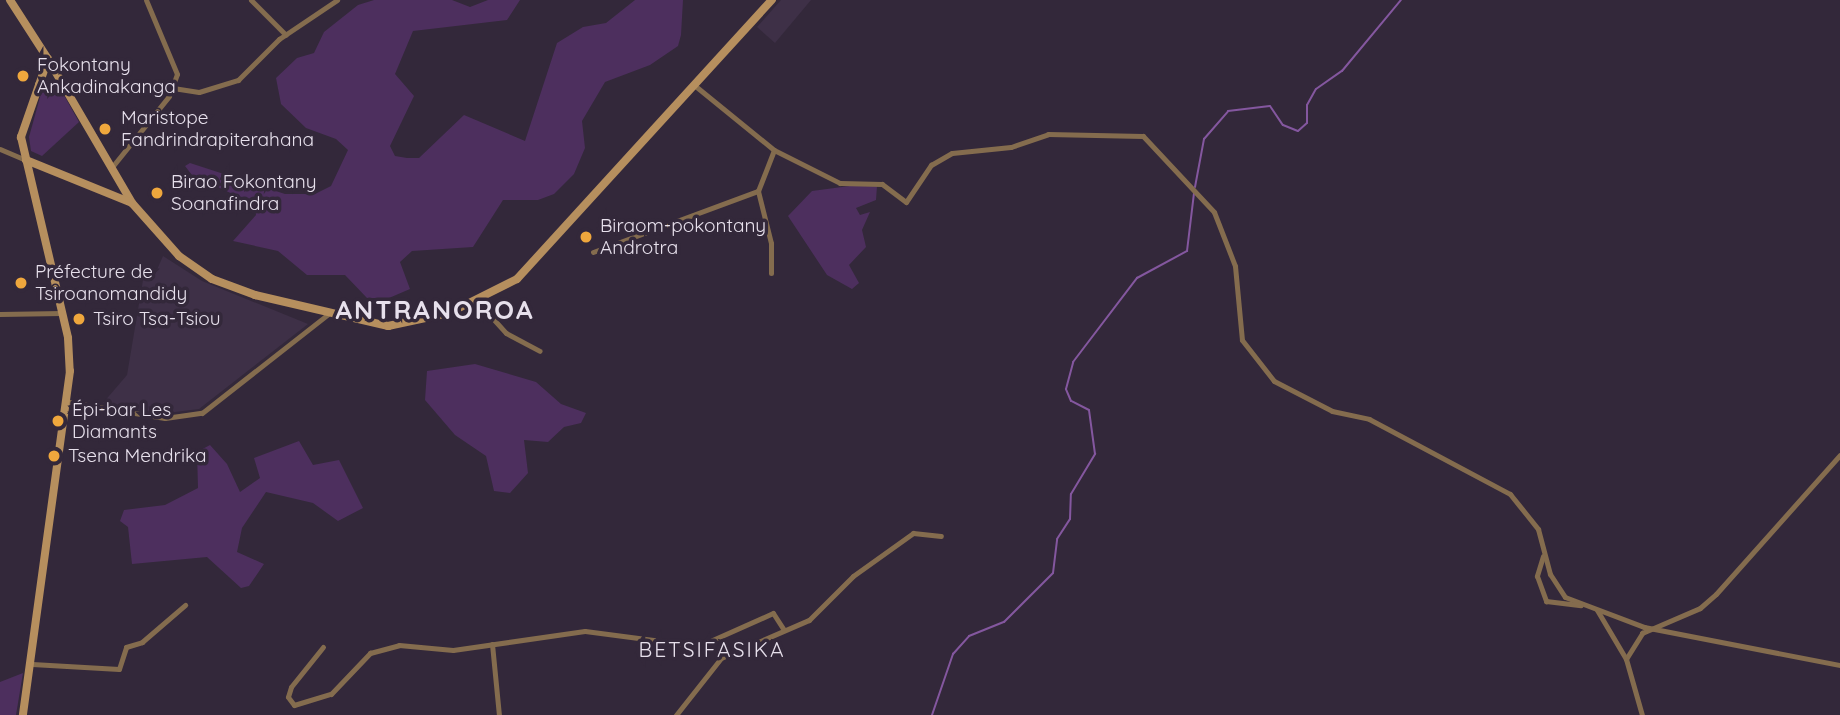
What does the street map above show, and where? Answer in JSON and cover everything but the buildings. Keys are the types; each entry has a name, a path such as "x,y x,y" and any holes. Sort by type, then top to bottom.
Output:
{"street":[{"path":"10,0 48,59 132,203 179,256 212,279 327,315 401,324 477,301 517,279 772,0"},
{"path":"111,168 173,88 176,63 146,0"},
{"path":"251,0 286,35"},
{"path":"173,88 199,92 238,80 286,35 337,0"},
{"path":"23,715 69,402 68,338 21,137 48,59"},
{"path":"39,85 63,85"},
{"path":"694,85 774,149 840,183 881,184 906,202 931,166 952,153 1011,147 1048,134 1143,136 1214,212 1235,266 1242,340 1274,381 1332,411 1369,419 1510,494 1531,516 1565,597 1655,629 1840,664"},
{"path":"0,149 132,203"},
{"path":"771,273 771,243 758,191 774,149"},
{"path":"593,252 758,191"},
{"path":"477,301 506,332 540,351"},
{"path":"0,314 62,313"},
{"path":"69,402 164,418 202,412 327,315"},
{"path":"1626,659 1642,633 1655,629 1716,594 1840,455"},
{"path":"676,715 721,658 808,620 853,576 913,533 941,536"},
{"path":"1544,552 1537,576 1546,601 1584,605"},
{"path":"32,664 119,669 126,647 142,642 185,606"},
{"path":"1597,610 1626,659 1642,715"},
{"path":"323,647 291,687 288,697 294,705 331,694 370,653 399,645 453,650 585,631 699,646 774,613 784,630"},
{"path":"492,644 499,715"}],"shaded area":[{"path":"374,0 452,0 470,7 488,0 520,0 507,20 413,31 395,74 414,96 390,146 395,156 419,158 464,115 525,141 557,43 583,27 606,23 635,0 683,0 678,46 650,65 605,82 582,121 585,148 574,174 554,194 538,200 503,200 473,247 412,251 400,262 410,289 389,298 367,298 345,275 307,275 278,251 233,241 256,215 254,204 192,175 185,166 190,163 285,194 315,194 331,186 348,150 336,139 306,128 281,104 276,78 297,58 314,53 324,32 358,5"},
{"path":"781,0 811,0 775,43 757,27"},
{"path":"42,90 61,90 79,122 42,156 31,151 29,137"},
{"path":"857,185 877,186 876,200 856,208 860,215 870,212 862,230 866,247 849,265 859,283 852,289 827,275 788,216 812,191"},
{"path":"163,256 202,281 308,324 199,409 159,414 103,403 127,375 143,280 152,281"},
{"path":"475,364 536,382 561,404 586,413 581,423 564,427 548,442 524,440 528,473 510,493 494,491 486,456 455,435 425,400 427,371"},
{"path":"299,441 313,465 339,460 363,508 338,521 313,503 266,492 242,528 237,552 264,564 249,586 241,588 207,557 132,564 128,527 120,521 124,510 165,505 198,488 197,452 210,445 227,464 240,492 260,478 254,458"},
{"path":"23,673 16,715 0,715 0,682"}],"waterway":[{"path":"1195,187 1204,139 1228,111 1270,106 1283,125 1298,131 1307,123 1307,105 1316,89 1342,71 1401,0"},
{"path":"932,715 953,654 969,636 1004,622 1053,573 1057,539 1070,519 1071,494 1095,454 1089,410 1071,401 1066,389 1073,362 1137,278 1187,251 1194,193"}],"place":[{"name":"Fokontany Ankadinakanga","path":"23,76"},
{"name":"Maristope Fandrindrapiterahana","path":"105,129"},
{"name":"Birao Fokontany Soanafindra","path":"157,193"},
{"name":"Biraom-pokontany Androtra","path":"586,237"},
{"name":"Préfecture de Tsiroanomandidy","path":"21,283"},
{"name":"Tsiro Tsa-Tsiou","path":"79,319"},
{"name":"Épi-bar Les Diamants","path":"58,421"},
{"name":"Tsena Mendrika","path":"54,456"}],"district":[{"name":"ANTRANOROA","path":"435,310"},
{"name":"BETSIFASIKA","path":"712,649"}]}
